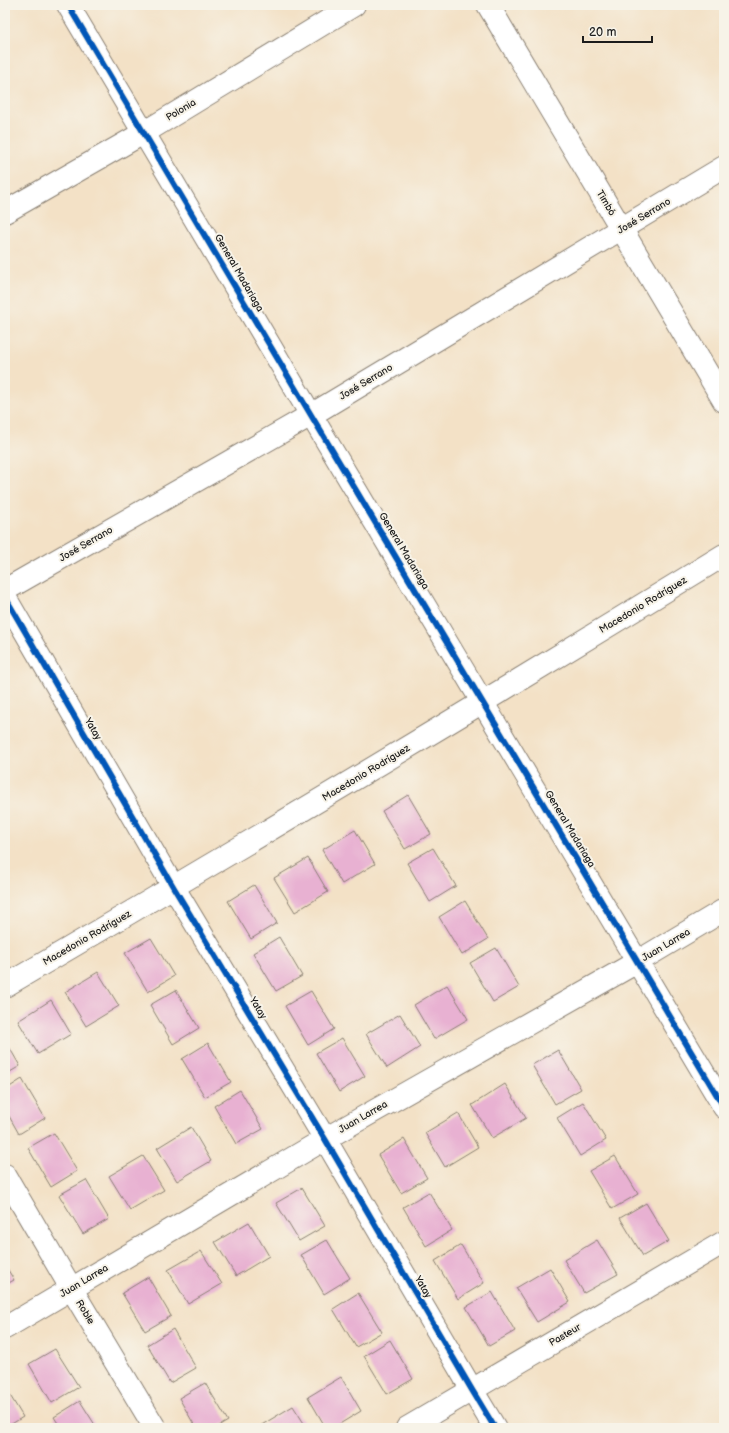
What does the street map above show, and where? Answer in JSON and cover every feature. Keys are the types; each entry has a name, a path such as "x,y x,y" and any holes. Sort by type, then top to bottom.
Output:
{"street":[{"name":"General Madariaga","path":"68,5 145,132 311,415 724,1107"},
{"name":"Polonia","path":"5,212 145,132 354,5"},
{"name":"Timbó","path":"488,5 724,401"},
{"name":"José Serrano","path":"5,590 311,415 724,167"},
{"name":"Macedonio Rodríguez","path":"5,986 174,888 724,555"},
{"name":"Yatay","path":"5,597 174,888 325,1138 495,1428"},
{"name":"Juan Larrea","path":"5,1328 325,1138 637,962 724,910"},
{"name":"Roble","path":"5,1175 71,1288 156,1428"},
{"name":"Pasteur","path":"407,1428 724,1242"}],"building":[{"path":"408,795 431,834 405,849 382,811"},
{"path":"355,830 375,864 342,884 322,850"},
{"path":"433,848 456,886 430,902 407,863"},
{"path":"308,858 328,892 295,912 274,878"},
{"path":"254,885 277,923 251,939 228,901"},
{"path":"465,901 488,939 462,955 439,917"},
{"path":"279,937 302,976 276,991 253,953"},
{"path":"151,938 174,976 148,992 125,953"},
{"path":"496,948 519,987 493,1002 470,963"},
{"path":"98,972 119,1006 86,1026 65,992"},
{"path":"447,985 468,1019 434,1039 414,1005"},
{"path":"176,990 199,1028 173,1044 150,1005"},
{"path":"311,991 334,1029 308,1045 285,1006"},
{"path":"51,1000 71,1034 38,1054 18,1021"},
{"path":"400,1014 420,1047 387,1068 366,1034"},
{"path":"342,1038 365,1076 339,1092 316,1053"},
{"path":"5,1040 20,1066 5,1075"},
{"path":"208,1043 231,1082 205,1097 182,1059"},
{"path":"558,1050 581,1089 555,1104 532,1065"},
{"path":"22,1079 45,1118 19,1134 5,1109 5,1090"},
{"path":"505,1084 526,1118 492,1138 472,1105"},
{"path":"240,1090 263,1129 236,1144 214,1106"},
{"path":"583,1102 606,1140 580,1156 557,1118"},
{"path":"458,1113 478,1147 445,1167 425,1133"},
{"path":"191,1127 211,1161 177,1181 157,1148"},
{"path":"54,1133 77,1171 51,1187 28,1148"},
{"path":"404,1139 427,1178 401,1193 378,1155"},
{"path":"143,1156 164,1190 130,1210 109,1176"},
{"path":"615,1156 638,1194 612,1209 589,1171"},
{"path":"86,1180 109,1219 83,1234 59,1195"},
{"path":"302,1188 325,1226 299,1241 276,1203"},
{"path":"429,1192 452,1230 426,1246 403,1207"},
{"path":"646,1203 669,1241 643,1256 620,1218"},
{"path":"249,1222 269,1256 236,1276 215,1242"},
{"path":"327,1240 350,1278 324,1294 301,1255"},
{"path":"597,1240 618,1274 584,1293 564,1260"},
{"path":"461,1245 484,1283 458,1299 435,1261"},
{"path":"201,1251 222,1284 188,1304 168,1270"},
{"path":"5,1265 14,1280 5,1285"},
{"path":"550,1268 570,1302 537,1322 516,1288"},
{"path":"148,1277 171,1316 145,1331 122,1293"},
{"path":"492,1292 515,1331 489,1346 466,1307"},
{"path":"358,1293 382,1332 356,1347 333,1309"},
{"path":"173,1329 196,1368 170,1383 147,1345"},
{"path":"390,1340 413,1379 387,1394 364,1356"},
{"path":"55,1349 79,1387 52,1403 29,1364"},
{"path":"341,1377 361,1411 333,1428 326,1428 308,1397"},
{"path":"205,1383 228,1421 216,1428 196,1428 179,1398"},
{"path":"5,1387 23,1417 5,1428"},
{"path":"80,1401 97,1428 61,1428 54,1417"},
{"path":"293,1406 307,1428 261,1428 260,1426"}],"cycle path":[{"path":"68,5 724,1107"},
{"path":"5,597 174,888 325,1139 495,1428"}]}
